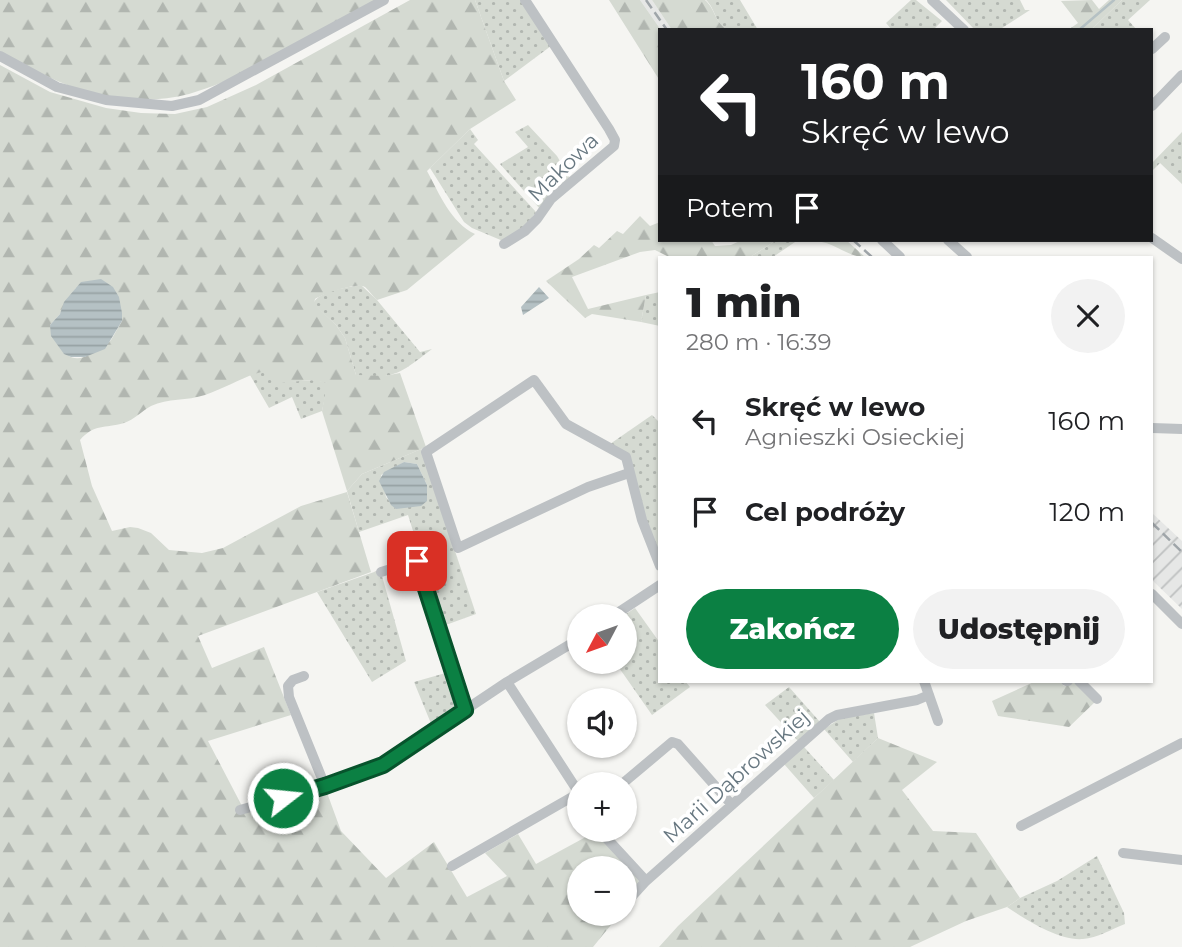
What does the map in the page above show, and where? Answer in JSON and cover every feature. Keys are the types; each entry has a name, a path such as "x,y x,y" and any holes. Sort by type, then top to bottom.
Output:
{"street":[{"path":"0,56 57,87 106,100 173,106 210,95 384,0"},
{"name":"Makowa","path":"503,244 525,231 551,199 614,146 615,140 525,0"},
{"path":"932,0 962,28"},
{"path":"1153,48 1165,37"},
{"path":"1153,105 1182,75"},
{"path":"1153,239 1182,259"},
{"path":"883,242 899,256"},
{"path":"950,242 966,256"},
{"path":"629,473 588,487 457,548 426,452 534,380 566,424 626,457 642,520 658,561"},
{"path":"1153,428 1182,429"},
{"path":"381,572 417,561 465,710"},
{"path":"631,604 658,585"},
{"path":"1153,598 1182,624"},
{"path":"240,810 325,786 383,765 507,682 567,646"},
{"path":"304,676 293,680 288,686 289,696 325,786"},
{"path":"507,682 567,774"},
{"path":"925,683 938,721"},
{"path":"1081,683 1097,699"},
{"name":"Marii Dąbrowskiej","path":"637,891 829,719 929,695"},
{"path":"636,772 672,742 678,744 732,805"},
{"path":"1021,826 1182,743"},
{"path":"452,866 567,800"},
{"path":"610,842 646,881"},
{"path":"1123,853 1182,860"}],"shaded area":[{"path":"640,0 652,0 671,28 660,28"},
{"path":"101,279 113,287 119,297 122,321 105,349 85,357 64,354 51,336 50,325 81,282"},
{"path":"539,287 549,298 523,315 521,307"},
{"path":"404,462 417,464 427,485 427,501 421,506 396,509 391,505 379,481 384,472"},
{"path":"1153,514 1182,541 1182,609 1153,581"}],"green space":[{"path":"0,0 377,0 238,76 189,94 139,100 109,97 81,90 0,52"},
{"path":"410,0 475,0 504,81 516,100 470,129 427,171 452,215 475,234 407,290 377,300 365,287 355,286 319,297 314,304 336,325 345,338 356,375 384,376 400,373 426,447 362,474 347,491 322,411 327,383 311,380 281,383 265,371 205,395 157,403 128,422 100,427 80,440 92,486 112,531 138,528 151,533 169,550 202,553 223,548 301,506 347,492 371,572 198,636 212,668 264,647 291,715 208,741 242,806 326,790 341,831 386,878 434,842 467,897 507,876 485,853 518,834 536,864 577,842 604,842 618,856 567,856 567,926 610,926 593,947 0,947 0,65 50,92 106,108 175,114 207,107 256,85","holes":["76,288 122,321 111,340 92,353 76,358 60,347 50,325"]},
{"path":"475,0 523,0 551,46 504,81"},
{"path":"609,0 640,0 660,28 658,78"},
{"path":"652,0 705,0 725,28 671,28"},
{"path":"706,0 740,0 757,28 725,28"},
{"path":"911,0 916,0 942,21 935,28 890,28 886,23"},
{"path":"946,0 1020,0 1025,10 1030,10 1002,28 973,28"},
{"path":"1092,0 1099,9 1109,0 1122,0 1093,28 1071,28 1078,23 1061,1"},
{"path":"1122,0 1150,0 1128,20 1135,28 1093,28"},
{"path":"528,125 557,156 571,180 540,209 500,164 528,147 515,132"},
{"path":"470,129 478,140 474,144 536,212 524,228 503,241 464,222 430,168"},
{"path":"1182,132 1182,184 1160,163 1153,170 1153,162"},
{"path":"640,216 650,226 658,223 658,242 712,242 715,246 738,242 774,242 752,256 667,256 655,250 640,252 572,277 588,309 646,295 641,322 592,314 585,318 546,281 579,259 594,245 599,248 617,231 623,234"},
{"path":"774,242 795,242 774,256 752,256"},
{"path":"822,242 848,242 864,256 851,254"},
{"path":"361,285 420,352 432,349 413,363 389,375 356,375 345,338 336,325 313,304 327,293"},
{"path":"658,292 658,326 641,322 646,295"},
{"path":"265,370 281,382 315,380 328,383 322,411 301,419 292,397 269,408 250,375"},
{"path":"652,415 658,421 658,552 645,519 628,455 610,444"},
{"path":"421,449 476,614 443,626 408,515 359,532 347,491 362,474","holes":["404,462 417,464 427,485 396,509 386,497 381,475"]},
{"path":"377,571 382,576 406,661 372,682 317,592"},
{"path":"637,611 658,640 658,683 687,683 690,687 652,715 637,694 637,688 633,688 623,674 637,674"},
{"path":"449,672 460,707 432,726 414,682"},
{"path":"1032,683 1062,683 1064,686 1076,683 1095,702 1069,727 998,716 992,701"},
{"path":"789,687 820,722 798,741 765,705"},
{"path":"874,713 878,738 853,762 824,729 841,718"},
{"path":"878,738 937,762 902,790 933,831 976,833 1020,898 1007,907 966,921 910,947 659,947 678,926"},
{"path":"804,747 834,780 814,798 784,764"},
{"path":"1097,856 1124,913 1125,924 1094,937 1074,939 1043,929 1007,907 1057,881"}],"waterway":[{"path":"1081,28 1114,0"}],"railway":[{"path":"646,0 666,28"},
{"path":"855,242 871,256"},
{"path":"1153,524 1182,552"}],"route":[{"path":"283,798 383,765 465,710 417,561"}]}
